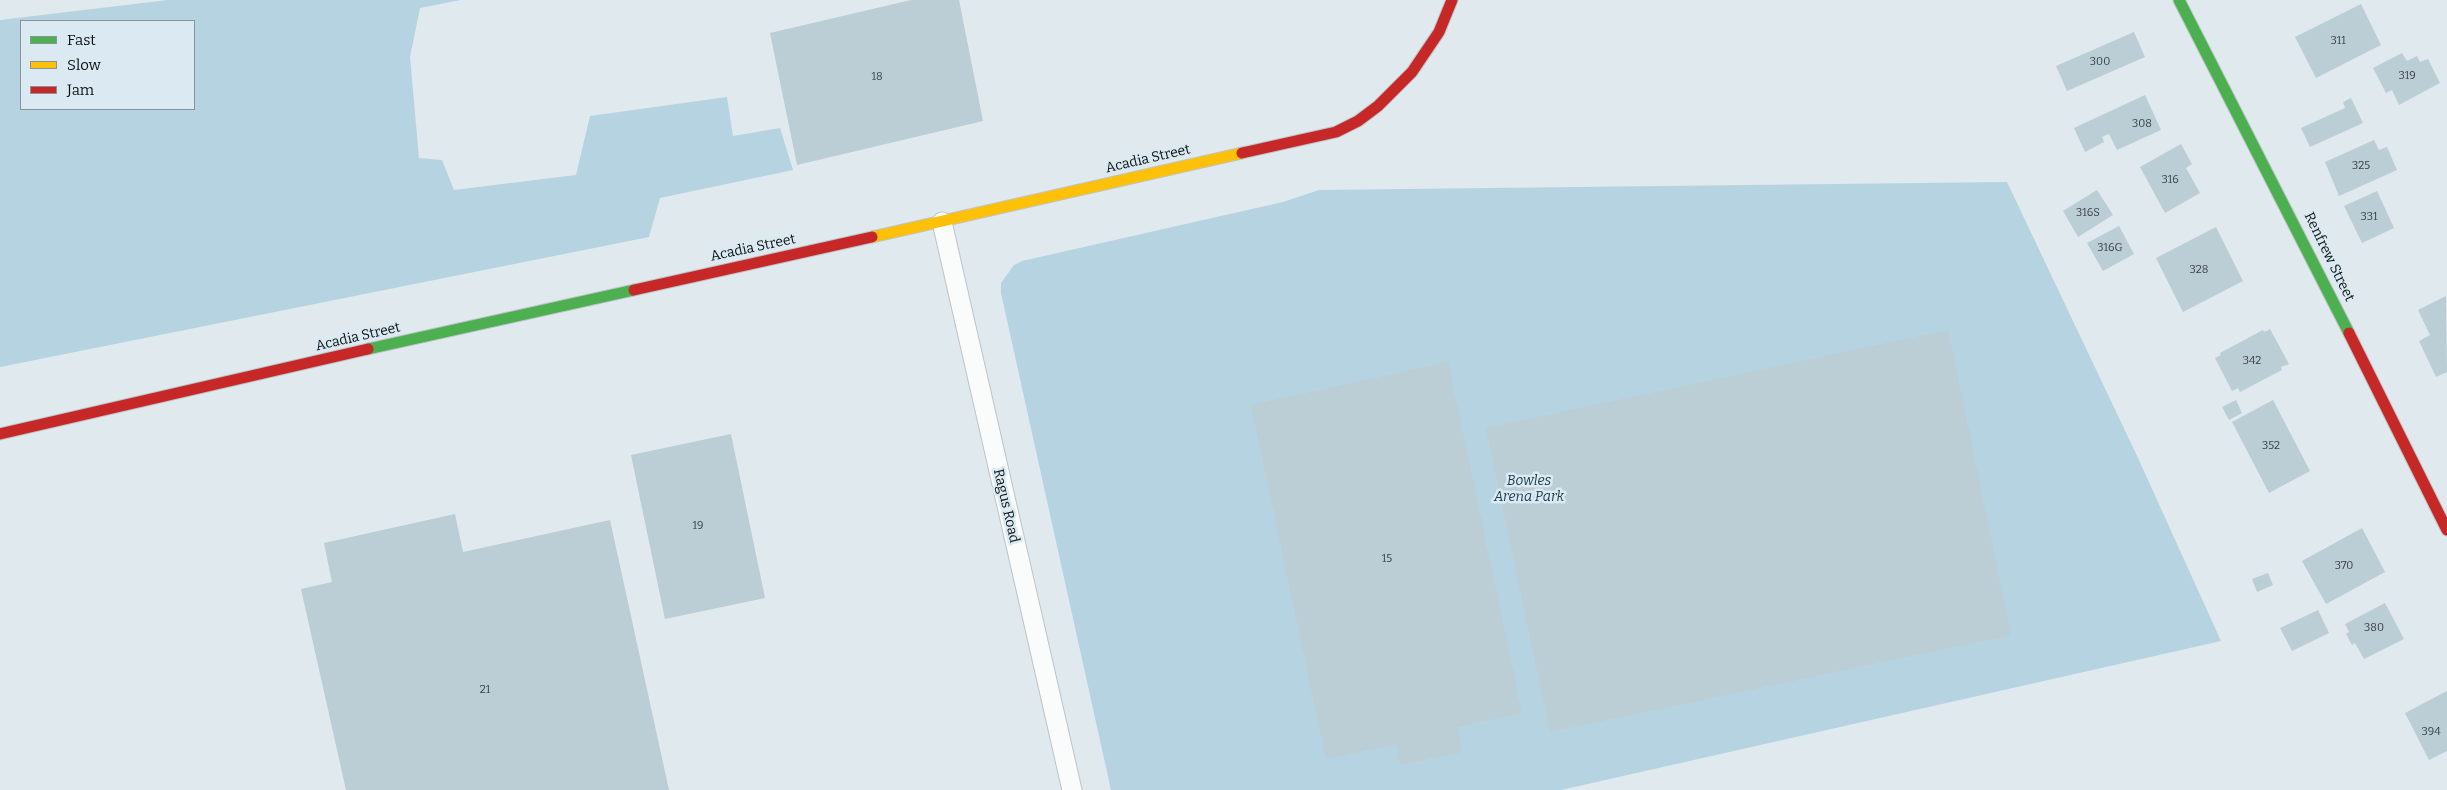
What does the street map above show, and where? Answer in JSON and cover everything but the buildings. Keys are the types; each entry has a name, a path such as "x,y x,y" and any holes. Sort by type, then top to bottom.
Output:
{"street":[{"name":"Acadia Street","path":"0,434 482,323 942,222 1140,175 1336,132 1358,121 1378,106 1412,72 1439,32 1452,0"},
{"name":"Renfrew Street","path":"2179,0 2290,214 2447,530"}],"lane":[{"name":"Ragus Road","path":"942,222 1072,790"}],"green space":[{"path":"168,0 461,0 420,8 410,57 419,158 442,160 454,190 576,175 590,116 727,97 733,136 780,128 793,170 660,198 649,237 0,367 0,20"},
{"name":"Bowles Arena Park","path":"2007,182 2138,458 2221,641 1561,790 1111,790 1001,293 1001,283 1014,265 1022,261 1283,202 1319,190"}],"traffic: fast":[{"path":"2179,0 2349,333"},
{"path":"368,349 634,290"}],"traffic: slow":[{"path":"872,237 1242,153"}],"traffic: jam":[{"path":"1242,153 1336,132 1358,121 1378,106 1412,72 1439,32 1452,0"},
{"path":"634,290 872,237"},
{"path":"2349,333 2447,530"},
{"path":"0,434 368,349"}]}
